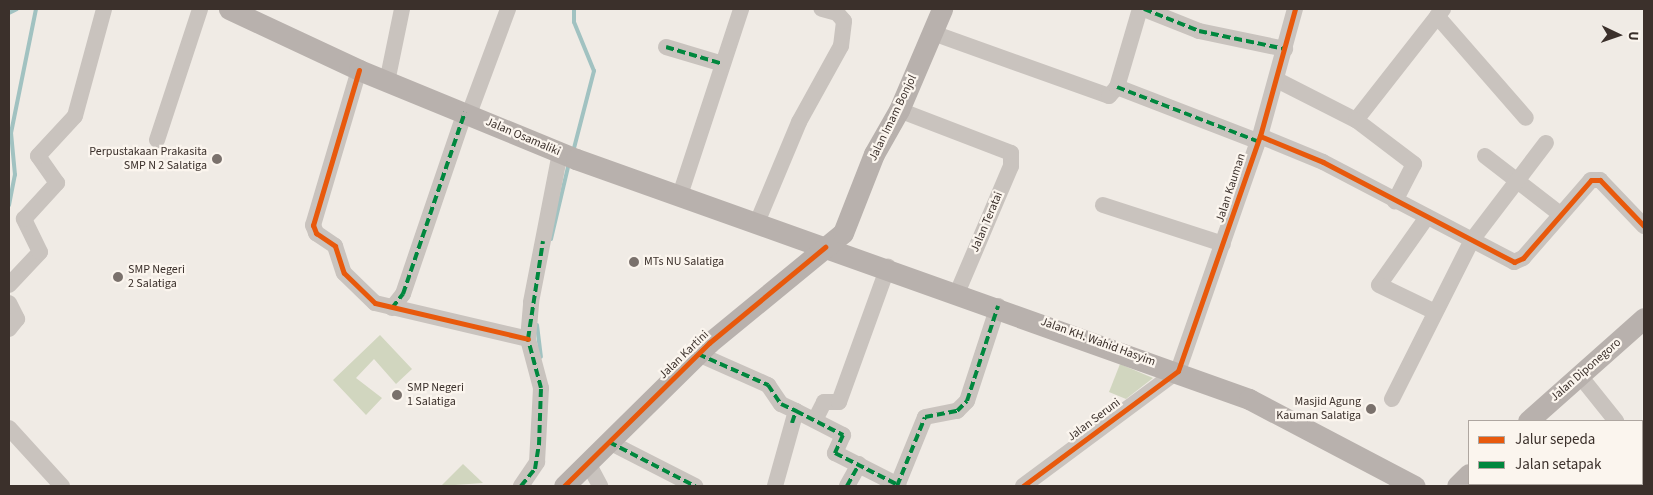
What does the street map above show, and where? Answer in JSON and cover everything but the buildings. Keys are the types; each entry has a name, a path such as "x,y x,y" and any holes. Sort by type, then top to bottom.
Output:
{"main road":[{"name":"Jalan Osamaliki","path":"228,9 359,70 567,155 679,198 825,247"},
{"name":"Jalan Imam Bonjol","path":"825,247 849,224 874,154 898,110 942,9"},
{"name":"Jalan KH. Wahid Hasyim","path":"825,247 958,291 1178,371 1308,427 1415,486"},
{"name":"Jalan Kartini","path":"564,486 698,354 825,247"},
{"name":"Jalan Diponegoro","path":"1529,420 1644,318"},
{"path":"1457,486 1468,475"}],"street":[{"path":"9,285 40,252 24,219 57,183 38,156 75,116 104,9"},
{"path":"157,140 200,9"},
{"path":"387,82 402,9"},
{"path":"392,308 402,294 467,113 508,9"},
{"path":"679,198 741,9"},
{"path":"756,225 799,122 841,46 844,21 837,13 822,9"},
{"path":"933,32 1099,96 1112,95 1117,88 1140,9"},
{"path":"1144,9 1199,31 1285,49"},
{"name":"Jalan Kauman","path":"1178,371 1223,244 1277,80 1295,9"},
{"path":"1356,120 1440,12 1526,118"},
{"path":"666,47 723,64"},
{"path":"359,70 313,225 319,237 340,252 344,273 354,286 375,303 528,339"},
{"path":"1277,80 1356,120 1414,164 1396,201"},
{"path":"1117,88 1323,162 1472,240 1519,262 1560,214 1595,179 1644,226"},
{"name":"Jalan Teratai","path":"898,110 1011,153 1011,166 958,291"},
{"path":"1392,399 1433,311 1472,240 1546,143"},
{"path":"521,486 535,469 539,445 541,383 528,339 532,289 567,155"},
{"path":"1485,156 1560,214"},
{"path":"1103,205 1223,244"},
{"path":"1427,217 1379,285 1433,311"},
{"path":"815,420 824,402 839,402 888,267"},
{"path":"9,303 18,319 9,330"},
{"path":"698,354 768,385 781,404 843,435 835,453 859,464 897,486 925,418 957,411 967,401 998,306"},
{"name":"Jalan Seruni","path":"1023,486 1178,371"},
{"path":"1580,376 1615,420"},
{"path":"775,486 796,411"},
{"path":"9,428 62,486"},
{"path":"609,442 695,486"},
{"path":"588,463 600,486"},
{"path":"847,486 859,464"}],"green space":[{"path":"380,335 412,369 396,384 374,359 356,378 382,398 366,415 333,380"},
{"path":"1120,364 1153,378 1126,399 1109,392"},
{"path":"463,464 483,483 441,486"}],"waterway":[{"path":"9,13 17,9"},
{"path":"9,205 15,175 11,133 36,9"},
{"path":"573,152 594,71 574,22 574,9"},
{"path":"551,239 569,163"},
{"path":"537,325 541,357"}],"marked path":[{"path":"1144,9 1199,31 1285,49"},
{"path":"666,47 723,64"},
{"path":"1117,87 1257,141"},
{"path":"392,308 403,294 465,112"},
{"path":"521,486 535,469 539,445 541,388 528,339 543,241"},
{"path":"897,486 925,417 957,411 967,401 998,306"},
{"path":"698,354 768,385 781,404 796,411"},
{"path":"792,423 796,411 843,435 835,453 898,485"},
{"path":"609,442 695,486"},
{"path":"847,486 859,464"}],"cycle path":[{"path":"1023,486 1178,371 1260,136 1295,9"},
{"path":"359,70 313,225 316,233 335,246 344,273 375,303 528,339"},
{"path":"1260,136 1323,162 1514,262 1523,258 1591,180 1600,180 1644,226"},
{"path":"564,486 709,343 825,247"}],"place":[{"name":"Perpustakaan Prakasita SMP N 2 Salatiga","path":"217,159"},
{"name":"MTs NU Salatiga","path":"634,262"},
{"name":"SMP Negeri 2 Salatiga","path":"118,277"},
{"name":"SMP Negeri 1 Salatiga","path":"397,395"},
{"name":"Masjid Agung Kauman Salatiga","path":"1371,409"}]}
